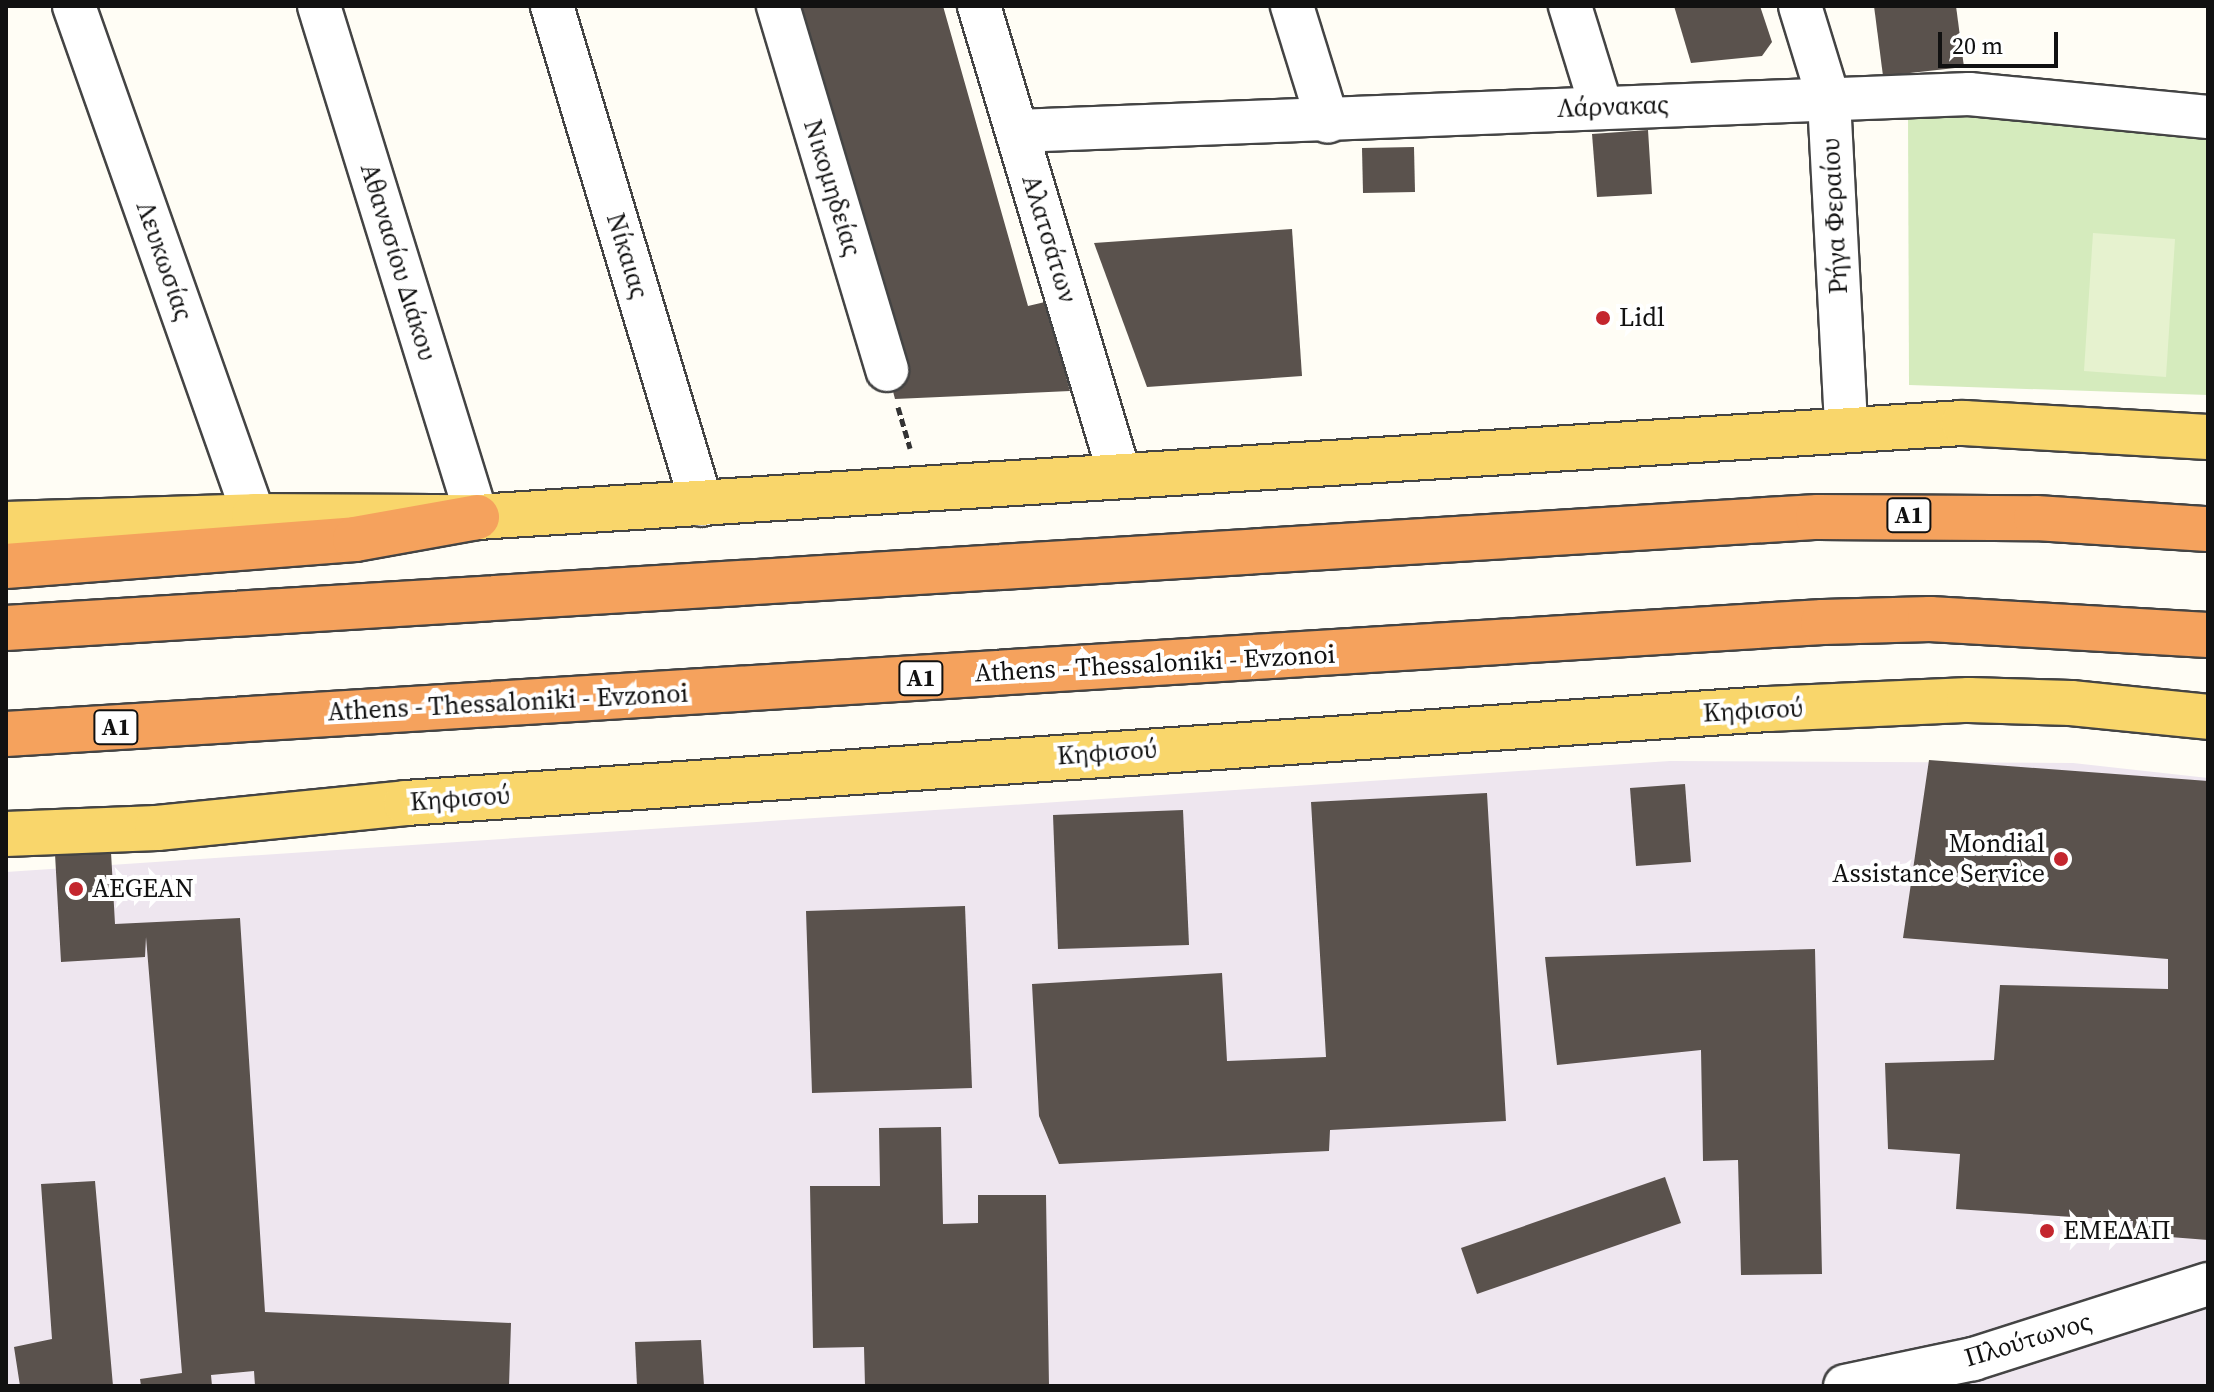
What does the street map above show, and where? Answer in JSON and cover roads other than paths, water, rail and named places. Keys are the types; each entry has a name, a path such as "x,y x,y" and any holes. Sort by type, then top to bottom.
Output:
{"highway":[{"name":"Α1","path":"6,628 1924,514 2208,529"},
{"path":"6,566 355,539 477,517"},
{"name":"Athens - Thessaloniki - Evzonoi","path":"6,734 1930,619 2208,635"}],"main road":[{"path":"6,524 254,516 477,517 923,491 1119,473 1964,423 2208,437"},
{"name":"Κηφισού","path":"6,834 157,828 406,803 972,761 1797,708 1969,700 2071,703 2208,717"}],"street":[{"name":"Λευκωσίας","path":"74,6 254,516"},
{"name":"Αθανασίου Διάκου","path":"319,6 477,517"},
{"name":"Νίκαιας","path":"552,6 702,505"},
{"name":"Νικομηδείας","path":"778,6 887,370"},
{"name":"Αλατσάτων","path":"979,6 1119,473"},
{"path":"1292,6 1328,122"},
{"path":"1570,6 1601,106"},
{"name":"Ρήγα Φεραίου","path":"1800,6 1829,100 1846,429"},
{"name":"Λάρνακας","path":"1017,131 1328,122 1601,106 1969,94 2208,117"},
{"name":"Πλούτωνος","path":"1845,1386 1973,1359 2208,1284"}],"place":[{"name":"Lidl","path":"1603,318"},
{"name":"Mondial Assistance Service","path":"2061,859"},
{"name":"AEGEAN","path":"76,889"},
{"name":"ΕΜΕΔΑΠ","path":"2047,1231"}]}
